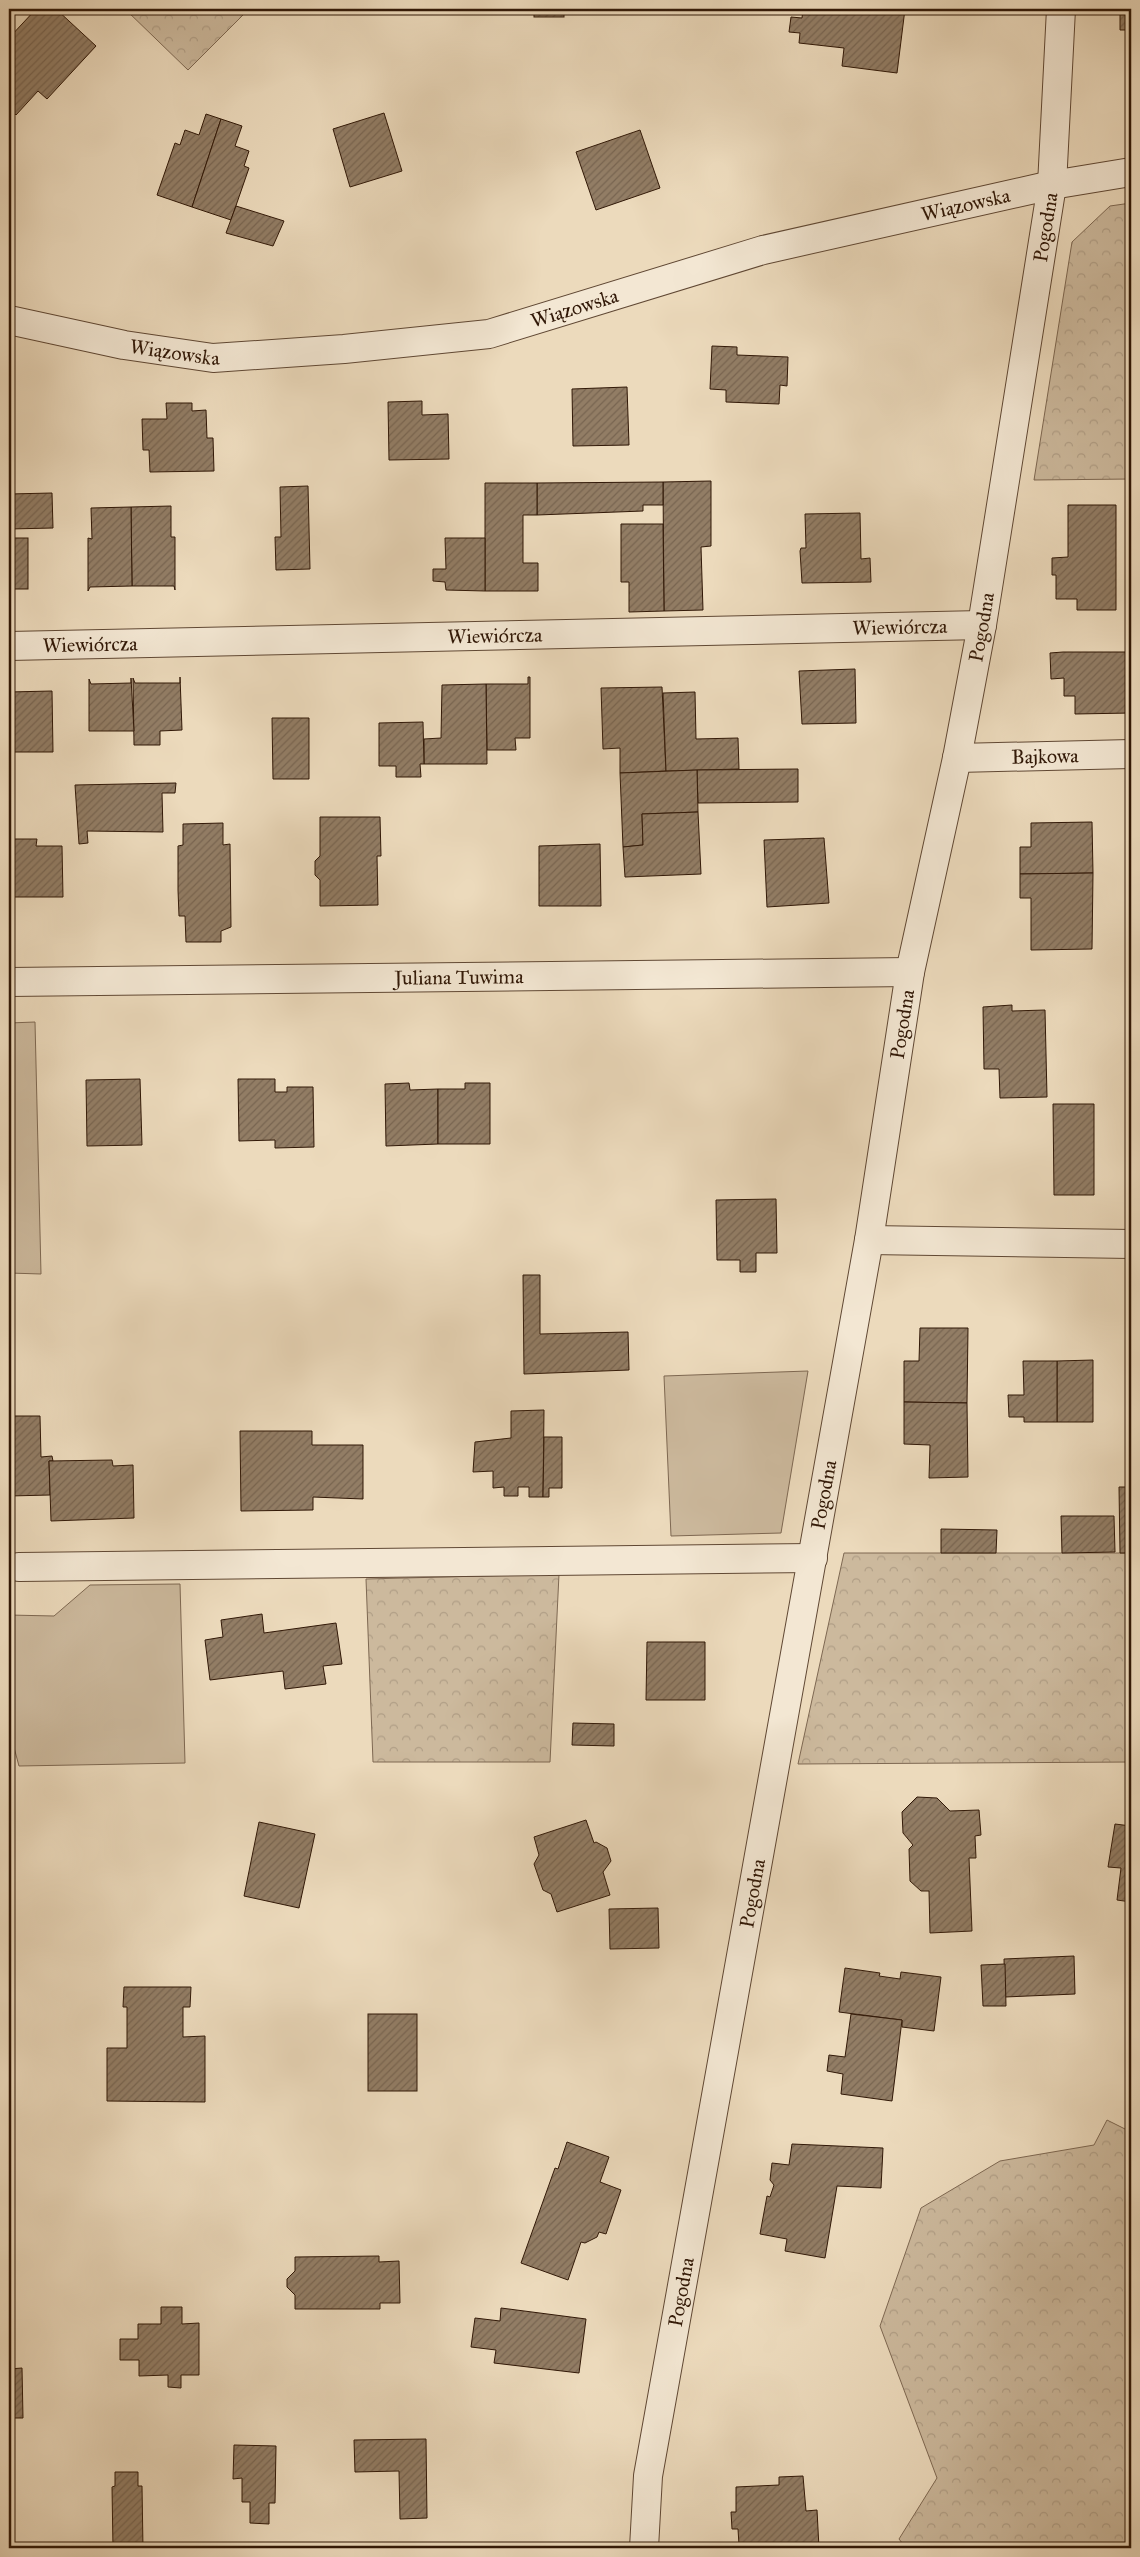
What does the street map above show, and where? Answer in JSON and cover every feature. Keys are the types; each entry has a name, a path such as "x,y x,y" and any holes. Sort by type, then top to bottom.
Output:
{"street":[{"name":"Pogodna","path":"644,2548 648,2476 869,1240 910,972 957,758 982,625 1052,185 1061,9"},
{"name":"Wiązowska","path":"9,320 124,345 213,358 344,349 490,334 763,250 1052,185 1131,172"},
{"name":"Wiewiórcza","path":"9,646 982,625"},
{"name":"Bajkowa","path":"957,758 1131,754"},
{"name":"Juliana Tuwima","path":"9,982 910,972"},
{"path":"869,1240 1131,1244"},
{"path":"18,1567 813,1558"}],"green space":[{"path":"125,9 249,9 188,70"},
{"path":"1131,203 1131,479 1034,480 1072,242 1110,206"},
{"path":"35,1022 41,1274 9,1273 9,1023"},
{"path":"808,1371 781,1533 671,1536 664,1376"},
{"path":"844,1553 1131,1553 1131,1762 798,1764"},
{"path":"559,1574 550,1762 373,1762 366,1579"},
{"path":"180,1584 185,1763 19,1766 9,1729 9,1615 54,1616 90,1585"},
{"path":"1107,2120 1131,2132 1131,2548 906,2548 899,2539 937,2478 880,2326 921,2208 1000,2161 1094,2145"}],"building":[{"path":"36,9 56,9 96,46 47,99 38,91 16,115 9,108 9,38"},
{"path":"534,9 564,9 564,17 534,17"},
{"path":"803,9 905,9 897,73 842,66 844,48 799,43 800,33 789,32 791,17 802,18"},
{"path":"1104,9 1131,9 1131,30 1120,30 1120,11"},
{"path":"384,113 402,171 350,187 333,129"},
{"path":"206,114 221,119 192,207 157,195 175,143 180,145 185,130 199,135"},
{"path":"221,119 242,126 235,146 249,151 244,166 249,168 231,220 192,207"},
{"path":"640,130 660,188 596,210 576,152"},
{"path":"236,206 284,221 273,246 226,233"},
{"path":"712,346 737,347 737,355 788,357 787,386 780,385 779,404 726,402 726,390 710,389"},
{"path":"627,387 629,445 573,446 572,389"},
{"path":"422,401 422,415 448,414 449,459 389,460 388,402"},
{"path":"166,403 192,403 192,411 206,410 207,438 213,438 214,471 150,472 149,450 143,450 142,419 167,419"},
{"path":"711,481 711,546 701,547 703,610 664,611 663,482"},
{"path":"663,482 663,505 643,505 643,511 537,515 537,483"},
{"path":"485,483 537,483 537,515 523,515 523,563 538,563 538,591 485,591"},
{"path":"308,486 310,569 276,570 275,537 281,537 280,487"},
{"path":"52,493 53,528 9,529 9,494"},
{"path":"1068,505 1116,505 1116,610 1077,610 1077,599 1056,599 1056,575 1052,575 1052,558 1068,557"},
{"path":"171,506 171,537 175,537 175,590 174,586 132,586 131,507"},
{"path":"131,507 132,586 90,587 88,591 88,538 92,539 91,508"},
{"path":"860,513 861,559 870,558 871,582 802,583 800,551 801,548 806,548 805,514"},
{"path":"621,524 663,524 664,611 629,612 629,582 621,582"},
{"path":"9,538 28,538 28,589 9,589"},
{"path":"445,538 485,538 485,591 446,590 445,582 433,581 433,569 446,569"},
{"path":"1131,652 1131,713 1075,714 1075,696 1064,696 1064,678 1051,679 1050,653"},
{"path":"855,669 856,723 802,724 799,671"},
{"path":"180,677 182,730 160,731 160,745 134,745 133,678 135,683 180,683"},
{"path":"528,677 530,677 530,738 515,738 516,750 487,750 486,684 528,684"},
{"path":"131,678 134,731 89,731 89,679 91,684 131,683"},
{"path":"486,684 487,764 424,764 424,739 441,738 442,685"},
{"path":"662,687 666,771 620,773 620,748 603,749 601,688"},
{"path":"52,691 53,752 9,752 9,692"},
{"path":"695,692 696,739 738,738 739,769 666,771 663,693"},
{"path":"272,718 309,718 309,779 273,779"},
{"path":"423,722 424,764 420,764 421,777 396,777 396,766 379,766 379,723"},
{"path":"798,769 798,802 698,803 697,770"},
{"path":"697,770 698,812 642,814 643,845 623,847 620,773"},
{"path":"176,783 175,793 162,793 163,832 87,831 88,843 79,844 75,785"},
{"path":"698,812 701,874 625,877 623,847 643,845 642,814"},
{"path":"320,817 380,817 381,856 377,856 378,905 320,906 320,880 315,875 315,861 320,856"},
{"path":"1092,822 1093,873 1020,874 1020,847 1031,847 1031,823"},
{"path":"223,823 223,845 230,844 231,927 221,931 221,942 186,942 185,916 179,916 178,890 178,846 183,845 183,824"},
{"path":"824,838 829,903 767,907 764,840"},
{"path":"9,839 37,839 36,846 62,846 63,897 9,897"},
{"path":"600,844 601,906 539,906 539,846"},
{"path":"1093,873 1092,949 1031,950 1031,898 1020,898 1020,874"},
{"path":"1012,1005 1012,1011 1045,1010 1047,1097 1000,1098 999,1069 984,1069 983,1007"},
{"path":"140,1079 142,1145 87,1146 86,1080"},
{"path":"238,1079 275,1079 275,1092 287,1092 287,1087 313,1087 314,1147 275,1148 275,1140 239,1141"},
{"path":"409,1083 410,1090 438,1089 438,1144 386,1146 385,1084"},
{"path":"465,1083 490,1083 490,1144 438,1144 438,1089 465,1089"},
{"path":"1053,1104 1094,1104 1094,1195 1054,1195"},
{"path":"776,1199 777,1253 756,1253 756,1272 740,1272 740,1260 717,1260 716,1200"},
{"path":"523,1275 540,1275 540,1334 628,1332 629,1370 524,1374"},
{"path":"920,1328 968,1328 967,1403 904,1402 904,1361 919,1361"},
{"path":"1093,1360 1093,1422 1057,1422 1057,1361"},
{"path":"1023,1361 1057,1361 1057,1422 1024,1422 1024,1417 1009,1417 1008,1395 1024,1395"},
{"path":"904,1402 967,1403 968,1477 929,1478 930,1445 904,1444"},
{"path":"544,1410 543,1497 529,1497 529,1487 518,1487 518,1496 504,1496 504,1487 493,1488 493,1471 473,1472 475,1442 511,1438 511,1411"},
{"path":"9,1416 40,1416 41,1457 52,1456 53,1461 49,1461 50,1495 9,1496"},
{"path":"240,1431 312,1431 312,1445 363,1445 363,1499 313,1497 313,1510 241,1511"},
{"path":"544,1437 562,1437 562,1488 549,1488 549,1497 543,1497"},
{"path":"112,1460 113,1466 133,1465 134,1518 51,1521 49,1461"},
{"path":"1119,1487 1131,1487 1131,1553 1120,1553"},
{"path":"1061,1516 1114,1516 1115,1552 1062,1553"},
{"path":"941,1529 997,1530 996,1553 941,1553"},
{"path":"262,1614 264,1633 336,1623 342,1664 323,1666 326,1684 285,1689 283,1671 210,1680 205,1640 223,1637 221,1620"},
{"path":"647,1642 705,1642 705,1700 646,1700"},
{"path":"573,1723 614,1724 614,1746 572,1745"},
{"path":"917,1797 937,1798 950,1811 979,1810 981,1835 975,1836 976,1858 969,1858 972,1931 930,1933 929,1891 921,1891 910,1881 909,1849 913,1845 903,1833 902,1812"},
{"path":"586,1820 594,1843 596,1842 607,1848 611,1861 603,1872 610,1895 557,1912 551,1894 543,1890 534,1864 539,1855 534,1837"},
{"path":"259,1822 315,1834 299,1908 244,1896"},
{"path":"1115,1824 1131,1826 1131,1902 1117,1900 1121,1868 1108,1867"},
{"path":"658,1908 659,1948 610,1949 609,1909"},
{"path":"1074,1956 1075,1994 1005,1997 1004,1959"},
{"path":"1005,1964 1006,2006 983,2006 981,1965"},
{"path":"845,1968 880,1973 879,1976 900,1979 901,1972 941,1977 934,2031 902,2027 902,2020 839,2012"},
{"path":"124,1987 191,1987 190,2007 183,2007 183,2037 205,2036 205,2102 107,2101 107,2048 127,2048 127,2007 123,2007"},
{"path":"368,2014 417,2014 417,2091 368,2091"},
{"path":"851,2014 902,2020 892,2101 841,2094 843,2074 827,2071 829,2055 845,2057"},
{"path":"567,2142 609,2157 600,2182 621,2190 606,2234 599,2232 597,2237 585,2243 581,2242 568,2280 521,2263 555,2168 558,2169"},
{"path":"792,2144 883,2148 881,2188 837,2186 825,2258 785,2251 787,2239 760,2234 767,2196 770,2197 774,2185 770,2180 772,2163 789,2165"},
{"path":"379,2256 379,2262 399,2261 400,2303 380,2303 380,2309 295,2309 295,2295 287,2287 287,2279 295,2271 295,2257"},
{"path":"161,2307 182,2307 182,2324 199,2323 199,2375 181,2375 181,2388 168,2387 168,2375 139,2376 139,2360 120,2360 120,2339 138,2339 138,2324 161,2324"},
{"path":"501,2308 586,2319 579,2373 494,2363 496,2350 471,2347 475,2318 500,2321"},
{"path":"22,2368 23,2418 9,2418 9,2369"},
{"path":"426,2439 427,2518 400,2519 399,2471 355,2472 354,2440"},
{"path":"234,2445 276,2446 275,2503 269,2503 269,2524 250,2523 250,2502 242,2502 242,2478 233,2479"},
{"path":"115,2472 138,2472 138,2486 142,2486 143,2548 113,2548 112,2487 115,2486"},
{"path":"803,2476 806,2511 817,2510 819,2548 732,2548 732,2545 739,2545 738,2529 732,2529 731,2512 736,2512 736,2487 779,2485 779,2477"}]}
